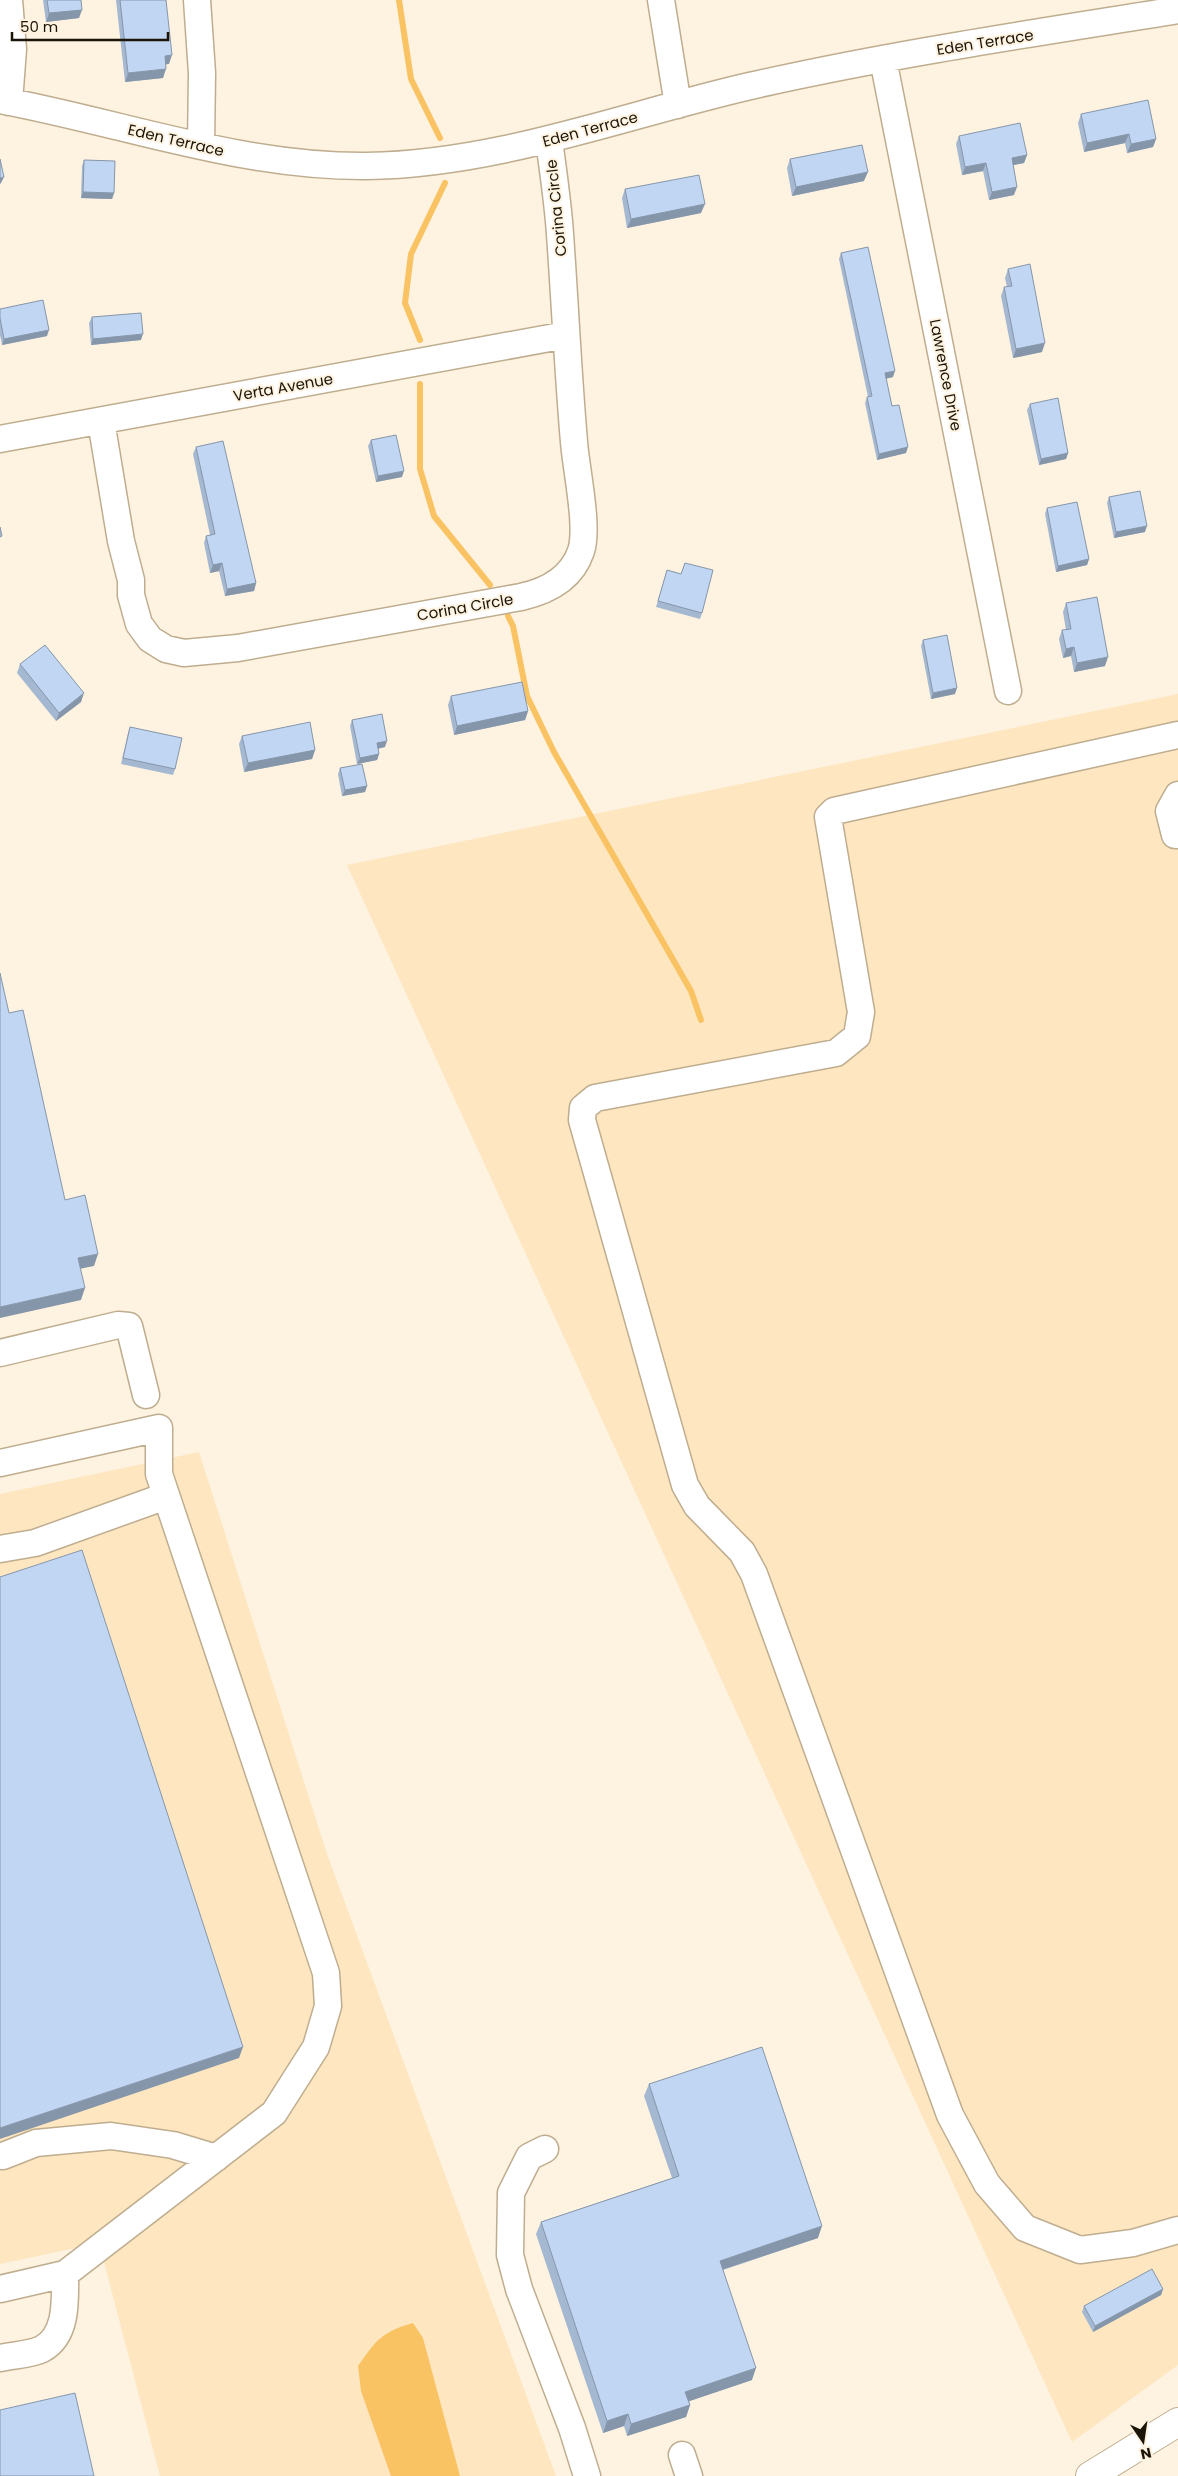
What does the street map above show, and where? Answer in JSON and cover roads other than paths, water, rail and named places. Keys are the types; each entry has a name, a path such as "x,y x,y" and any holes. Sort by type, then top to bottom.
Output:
{"main road":[{"path":"1090,2476 1178,2422"}],"street":[{"path":"5,101 13,49 8,0"},
{"path":"197,0 202,73 201,146"},
{"path":"661,0 678,105"},
{"name":"Eden Terrace","path":"5,101 239,155 284,162 368,166 453,158 548,140 749,87 883,59 1178,10"},
{"name":"Lawrence Drive","path":"883,59 1008,691"},
{"name":"Corina Circle","path":"101,421 121,541 131,580 131,596 139,624 150,639 166,648 184,654 238,648 521,597 540,592 561,580 573,568 581,550 583,532 566,335 560,232 548,140"},
{"name":"Verta Avenue","path":"0,439 566,335"},
{"path":"1178,735 834,811 828,817 861,1012 857,1036 836,1053 594,1098 583,1108 582,1120 685,1485 697,1506 742,1552 754,1574 950,2115 987,2184 1025,2228 1080,2250 1134,2243 1178,2230"},
{"path":"1178,795 1170,811 1175,835 1178,835"},
{"path":"0,1353 118,1325 129,1326 146,1395"},
{"path":"0,1463 159,1428 159,1474 326,1973 328,2006 316,2047 274,2113 65,2274 0,2289"},
{"path":"0,1549 34,1543 166,1496"},
{"path":"3,2156 36,2143 111,2136 173,2145 216,2158"},
{"path":"545,2149 529,2157 511,2193 510,2255 519,2289 572,2428 587,2476"},
{"path":"0,2358 41,2349 56,2339 65,2310 65,2274"}],"waterway":[{"path":"399,0 411,79 440,138"},
{"path":"420,340 405,303 411,254 445,183"},
{"path":"420,384 420,469 434,516 490,585"},
{"path":"508,616 513,626 527,696 554,752 691,991 701,1020"}]}
